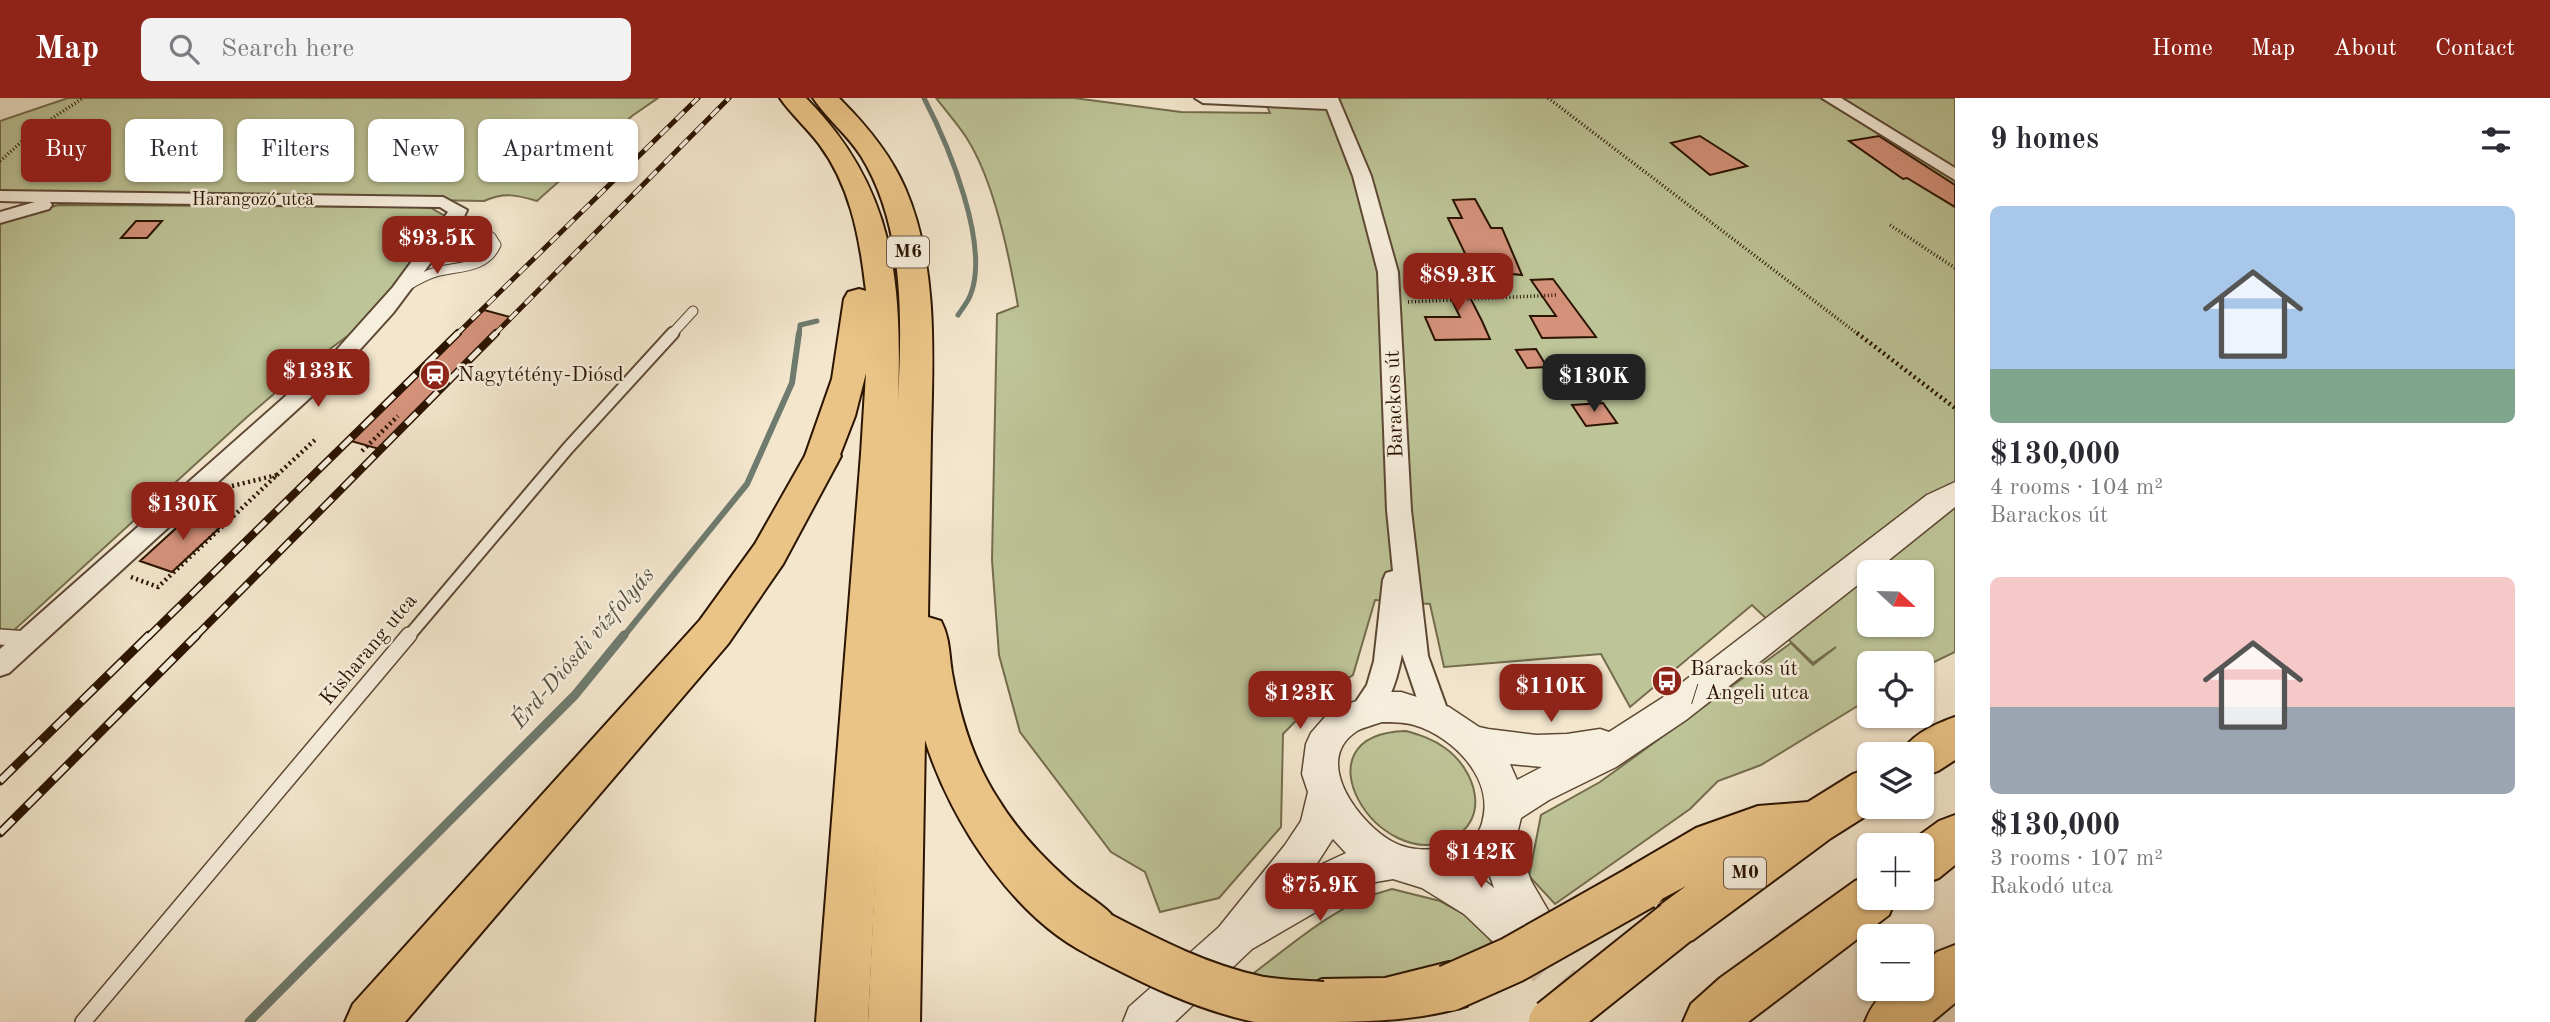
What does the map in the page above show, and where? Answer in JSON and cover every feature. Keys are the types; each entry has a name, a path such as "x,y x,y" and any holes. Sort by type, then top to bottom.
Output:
{"highway":[{"name":"M6","path":"792,98 825,109 881,166 897,207 911,265 916,361 911,521"},
{"name":"M6","path":"825,109 836,149 856,185"},
{"path":"842,1022 879,454 882,358 879,278 870,222 856,185"},
{"path":"370,1022 714,632 769,554 822,456 848,384 856,346 859,288 856,185"},
{"path":"911,521 926,606 929,672 946,738 964,783 985,819 1029,876 1053,899 1100,935 1145,959 1206,984 1259,999 1322,1005 1385,1004 1449,988 1512,960 1713,844 1758,828 1815,823"},
{"path":"894,1012 911,521"},
{"path":"1934,749 1955,736"},
{"name":"M0","path":"1552,1022 1676,923 1815,823 1857,797"},
{"path":"1934,853 1955,837"},
{"path":"1724,1009 1857,909"},
{"path":"1891,1022 1955,970"}],"street":[{"path":"1203,98 1331,101"},
{"path":"1830,98 1955,175"},
{"name":"Barackos út","path":"1331,101 1362,176 1388,272 1399,510 1415,656 1436,717"},
{"name":"Harangozó utca","path":"0,196 443,202 458,210 456,217 436,243"},
{"name":"Harangozó utca","path":"0,218 63,198"},
{"path":"0,665 339,360 382,316 436,243"},
{"path":"1233,941 1328,882 1359,866 1409,865 1444,870 1465,865 1489,852 1501,823 1536,788 1602,756 1713,680 1938,503 1955,493"},
{"name":"Barackos út","path":"1365,709 1380,685 1385,663 1392,620 1399,510"},
{"path":"1399,707 1436,717 1472,741 1491,765 1503,788 1501,823 1515,891 1530,936 1464,887 1374,852 1335,817 1325,795 1320,767 1326,741 1342,722 1365,709 1399,707"},
{"path":"1472,741 1520,752 1563,753 1631,736"},
{"path":"1144,1022 1233,941 1299,858 1319,827 1325,795"}],"lane":[{"path":"405,287 439,271 482,261 496,245 491,237 471,231 452,235 436,243"},
{"name":"Kisharang utca","path":"83,1022 453,583 568,449 693,310"},
{"path":"0,637 30,639"}],"path":[{"path":"0,161 36,129 83,98"},
{"path":"1548,98 1955,408"},
{"path":"1890,225 1955,268"},
{"path":"1390,303 1557,295"},
{"path":"362,451 398,415"},
{"path":"108,568 158,587 317,438"},
{"path":"187,498 277,475"}],"green space":[{"path":"68,98 658,98 629,119 478,119 478,182 558,182 537,201 510,195 484,201 0,192 0,121"},
{"path":"936,98 1074,98 1181,112 1270,113 1267,98 1955,98 1955,652 1934,662 1934,651 1857,651 1857,706 1761,765 1718,781 1690,809 1555,904 1529,876 1541,815 1600,782 1791,643 1813,665 1836,647 1813,663 1752,605 1630,707 1601,654 1444,667 1430,604 1375,600 1353,675 1322,694 1283,734 1281,827 1219,898 1160,912 1145,872 1111,852 1020,732 999,655 992,560 997,314 1018,306 1005,241 985,174 955,122"},
{"path":"58,205 418,207 431,208 445,216 445,223 387,301 361,326 303,369 247,417 0,643 0,222"},
{"path":"1406,731 1445,748 1456,757 1471,781 1475,794 1472,819 1464,830 1451,839 1424,845 1397,838 1375,821 1358,800 1351,776 1354,754 1372,738"},
{"path":"1392,889 1440,901 1473,919 1492,942 1465,958 1389,978 1321,987 1250,976 1335,914 1372,895"}],"building":[{"path":"1700,136 1747,166 1710,175 1671,143"},
{"path":"1879,136 1955,185 1955,207 1907,178 1903,179 1849,141"},
{"path":"1475,199 1491,228 1502,228 1522,275 1473,270 1448,218 1462,218 1453,200"},
{"path":"136,221 162,221 147,238 121,238"},
{"path":"1453,264 1490,339 1435,340 1425,317 1460,317 1438,271"},
{"path":"1553,279 1596,337 1542,338 1530,316 1556,316 1531,280"},
{"path":"484,310 510,317 379,449 351,441"},
{"path":"1536,349 1547,367 1527,368 1516,350"},
{"path":"1603,403 1617,423 1586,426 1572,405"},
{"path":"195,511 226,522 172,572 140,561"}],"waterway":[{"name":"Érd-Diósdi vízfolyás","path":"924,98 955,168 971,224 975,275 970,296 958,315"},
{"name":"Érd-Diósdi vízfolyás","path":"799,335 800,325 817,321"},
{"name":"Érd-Diósdi vízfolyás","path":"623,637 747,484 792,383 799,333"},
{"name":"Érd-Diósdi vízfolyás","path":"249,1022 575,695 624,635"}],"tunnel":[{"path":"1521,941 1598,1022"}],"railway":[{"path":"456,335 698,98"},
{"path":"494,335 729,98"},
{"path":"148,637 458,333"},
{"path":"195,637 496,333"},
{"path":"0,781 149,635"},
{"path":"0,833 197,635"}],"place":[{"name":"Nagytétény-Diósd","path":"435,375"},
{"name":"Barackos út / Angeli utca","path":"1667,681"}]}
